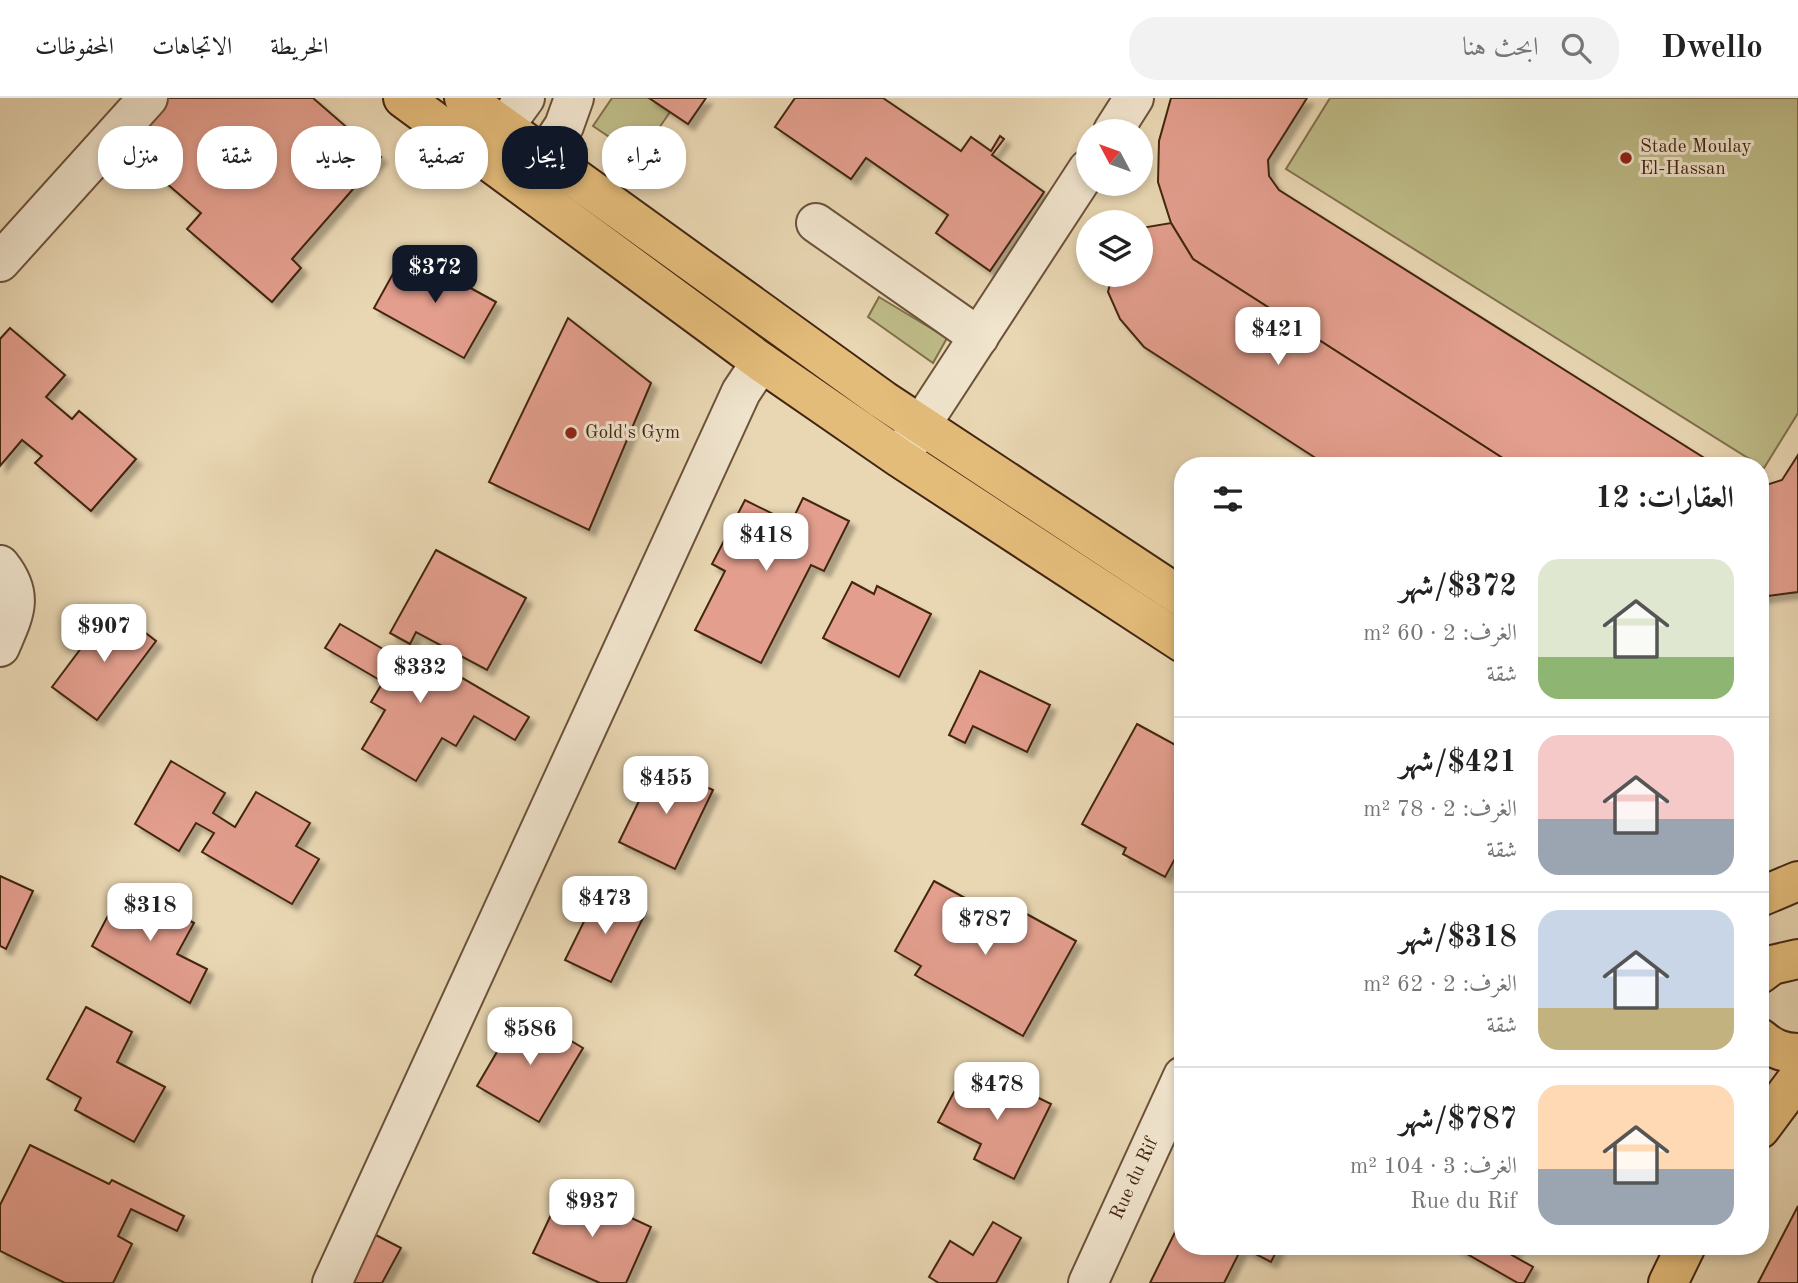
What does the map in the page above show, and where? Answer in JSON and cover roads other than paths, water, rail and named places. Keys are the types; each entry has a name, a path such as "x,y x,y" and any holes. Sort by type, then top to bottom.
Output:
{"main road":[{"path":"403,98 490,115 502,131"},
{"path":"553,189 761,362 900,458 1174,637"},
{"path":"559,189 1174,592"},
{"path":"1769,893 1798,881"},
{"path":"1769,1045 1786,1053 1798,1053"},
{"path":"1769,1117 1798,1078"},
{"path":"1769,1143 1798,1125"},
{"path":"1668,1283 1682,1255"}],"street":[{"path":"0,262 148,98"},
{"path":"564,126 573,98"},
{"path":"1121,119 1134,98"},
{"path":"900,458 1076,187"},
{"path":"816,223 979,337"},
{"path":"332,1283 741,392 761,362"},
{"path":"0,565 13,581 16,598 13,616 0,647"},
{"name":"Rue du Rif","path":"1088,1283 1174,1096"}],"place":[{"name":"Stade Moulay El-Hassan","path":"1626,158"},
{"name":"Gold's Gym","path":"571,433"}]}
